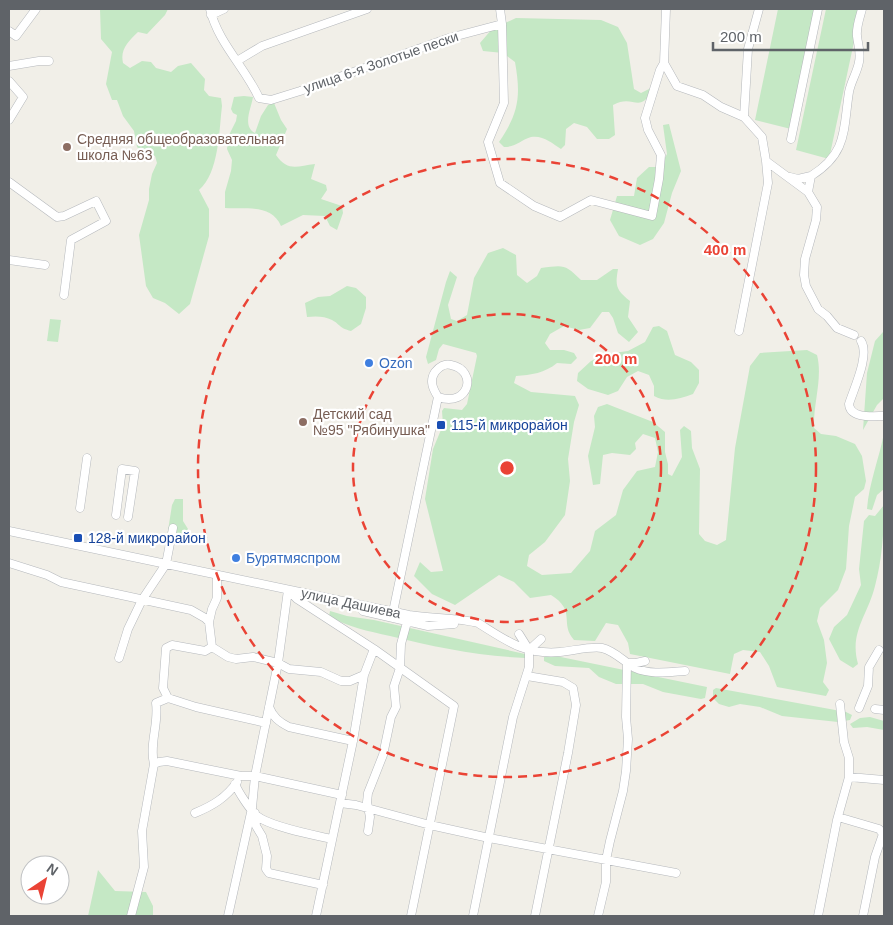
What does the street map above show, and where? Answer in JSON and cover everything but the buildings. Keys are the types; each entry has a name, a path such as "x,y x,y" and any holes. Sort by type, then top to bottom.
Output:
{"street":[{"path":"9,31 16,36 36,9"},
{"path":"224,9 211,12 218,32 237,61 262,46 367,9"},
{"path":"500,9 504,104 488,142 500,183 534,206 560,217 591,200 652,216 659,179 661,155 648,130 645,118 664,63 666,9"},
{"path":"744,117 747,56 759,9"},
{"path":"791,139 818,9"},
{"path":"768,183 772,179 785,176 798,179 811,176 823,169 837,153 846,119 849,93 859,62 860,47 857,34 862,9"},
{"name":"улица 6-я Золотые пески","path":"237,61 259,98 271,100 449,38 502,24"},
{"path":"9,66 28,62 49,61"},
{"path":"664,63 677,86 704,95 720,107 744,117 762,137 768,183 739,331"},
{"path":"9,81 23,97 9,120"},
{"path":"766,161 808,192 817,208 816,220 805,260 804,275 806,286 818,309 837,328 854,335"},
{"path":"808,192 811,176"},
{"path":"9,182 57,216 64,216 96,201 106,221 71,240 64,295"},
{"path":"9,260 45,264"},
{"path":"861,340 865,350 849,404 850,408 854,413 861,415 884,416"},
{"path":"393,612 438,397 432,387 432,377 438,368 447,364 457,366 465,372 468,382 465,392 457,398 447,400 438,397"},
{"path":"80,508 87,458"},
{"path":"116,515 122,468 135,471 128,517"},
{"path":"119,658 128,629 142,600 166,564 172,528"},
{"name":"улица Дашиева","path":"9,531 393,612 408,618 464,620 478,623 518,648 557,652 601,648 609,650 637,669 659,673 685,671"},
{"path":"9,563 61,582 191,610 209,622"},
{"path":"212,647 209,622 217,598 218,575"},
{"path":"288,590 297,599 374,649 454,706 411,916"},
{"path":"228,916 253,811 255,776 278,663 288,590"},
{"path":"363,611 408,618 401,644 400,668 394,686 396,707 391,717 383,755 368,793 370,817 368,831"},
{"path":"473,916 513,717 527,676 529,650 519,634"},
{"path":"529,650 541,640"},
{"path":"168,698 163,688 166,648 172,645 205,651 212,647"},
{"path":"212,647 236,659 253,657 278,663 288,669 321,672 341,681 350,681 364,675"},
{"path":"316,916 353,741 364,675 374,649"},
{"path":"859,708 868,686 869,667 879,650"},
{"path":"598,916 606,882 606,860 626,771 628,740 626,716 627,662 646,661"},
{"path":"527,676 563,682 573,688 576,705 535,916"},
{"path":"131,916 144,867 142,831 154,764 152,756 157,720 156,703 168,698 196,707 266,723"},
{"path":"818,916 838,817 849,777 849,758 844,742 840,704"},
{"path":"269,707 272,715 289,727 353,741"},
{"path":"874,709 884,710"},
{"path":"154,764 167,761 241,776 255,776 430,825 549,850 676,873"},
{"path":"195,813 222,799 241,776"},
{"path":"849,777 884,780"},
{"path":"235,784 239,794 258,817 282,827 332,840"},
{"path":"253,811 256,826 262,836 267,856 266,869 269,873 323,885"},
{"path":"838,817 879,829 883,834 875,857 863,916"}],"green space":[{"path":"100,9 168,9 165,15 147,34 138,32 128,43 122,58 123,63 130,68 142,61 151,62 156,68 171,72 178,66 191,63 205,79 204,90 209,96 221,98 222,106 217,151 211,173 206,183 199,190 209,209 209,236 190,304 179,314 165,303 153,298 146,286 139,235 149,200 152,174 157,163 155,156 142,152 137,147 134,131 123,116 117,100 112,100 106,84 112,52 101,39"},
{"path":"778,9 816,9 791,129 755,120"},
{"path":"826,9 861,9 829,159 796,150"},
{"path":"516,18 601,20 618,27 627,43 634,89 641,93 655,86 645,100 636,103 620,102 613,105 615,135 609,139 597,139 587,127 574,123 566,129 565,145 561,149 539,137 527,138 512,146 504,147 499,142 511,122 517,104 518,85 515,62 503,53 483,51 480,43 492,29"},
{"path":"234,97 253,97 248,122 251,130 255,133 261,116 268,105 274,103 287,129 276,155 285,164 293,167 315,164 311,179 326,185 327,190 321,199 342,206 343,213 337,230 330,226 325,216 303,215 281,226 277,219 265,211 250,208 225,208 225,192 232,160 227,149 228,137 237,115 231,109"},
{"path":"669,124 681,171 672,193 664,223 653,239 640,245 619,236 610,220 617,196 634,196 637,178 649,167 660,167 667,154 663,125"},
{"path":"503,248 516,255 517,275 527,283 537,276 541,268 564,267 581,280 597,280 613,269 618,269 617,284 619,291 630,301 628,317 638,332 629,342 618,333 609,312 602,312 590,328 579,330 564,326 550,334 545,343 550,350 564,350 574,353 577,358 571,364 557,363 538,373 516,376 514,383 531,392 575,396 579,405 574,422 568,459 570,481 565,515 545,542 529,555 527,566 542,575 571,573 590,551 595,531 616,515 623,490 637,471 655,467 658,452 655,438 643,434 635,443 636,449 630,455 612,453 603,455 600,484 593,485 588,456 595,427 594,416 598,407 607,404 653,422 665,432 668,474 672,476 682,457 680,430 684,426 691,431 692,448 700,469 699,534 705,541 717,545 726,540 735,448 750,366 760,353 807,350 817,355 819,373 814,428 821,434 836,436 855,444 862,456 866,481 864,489 855,497 849,526 846,569 838,590 820,608 817,621 824,640 827,663 823,682 829,690 826,696 777,687 769,666 760,652 743,650 734,654 730,674 630,654 628,643 618,625 606,623 595,641 574,640 568,628 566,612 559,601 551,595 530,598 514,582 499,575 455,605 432,594 414,576 420,562 431,572 443,571 425,499 433,449 443,425 442,411 444,408 462,410 467,404 477,356 476,353 443,344 439,349 436,360 428,364 426,357 446,282 450,271 457,277 448,305 451,319 457,321 467,315 474,278 488,253"},
{"path":"347,286 356,288 366,297 366,308 361,324 351,331 326,318 317,316 307,317 305,303 318,297 330,296"},
{"path":"50,319 61,320 58,342 47,341"},
{"path":"659,326 667,331 675,355 691,362 699,370 699,383 693,394 673,400 654,396 654,386 649,375 638,371 627,377 618,391 608,395 588,389 577,381 578,373 591,361 606,354 628,351 645,342 653,327"},
{"path":"883,332 884,398 877,405 863,430 867,373 875,341"},
{"path":"884,433 884,489 877,495 872,510 867,509 868,499"},
{"path":"175,499 183,499 183,521 188,529 183,539 173,541 167,537 172,505"},
{"path":"884,505 883,536 879,566 872,596 860,624 856,642 858,664 853,668 840,660 829,639 834,627 847,615 861,585 859,569 864,521 869,515 875,516"},
{"path":"330,611 525,654 525,658 491,655 423,644 350,626 329,616"},
{"path":"551,655 707,687 705,698 701,699 663,692 643,684 616,684 599,677 589,668 555,666 544,661 544,657"},
{"path":"716,688 846,712 852,715 850,720 838,722 782,716 760,707 740,704 729,707 719,704 713,698 713,690"},
{"path":"870,717 884,721 884,730 867,727 853,728 850,724 860,718"},
{"path":"98,870 115,891 146,892 153,906 153,916 88,916"}],"place":[{"name":"Средняя общеобразовательная школа №63","path":"67,147"},
{"name":"Ozon","path":"369,363"},
{"name":"Детский сад №95 \"Рябинушка\"","path":"303,422"},
{"name":"115-й микрорайон","path":"441,425"},
{"name":"128-й микрорайон","path":"78,538"},
{"name":"Бурятмяспром","path":"236,558"}]}
